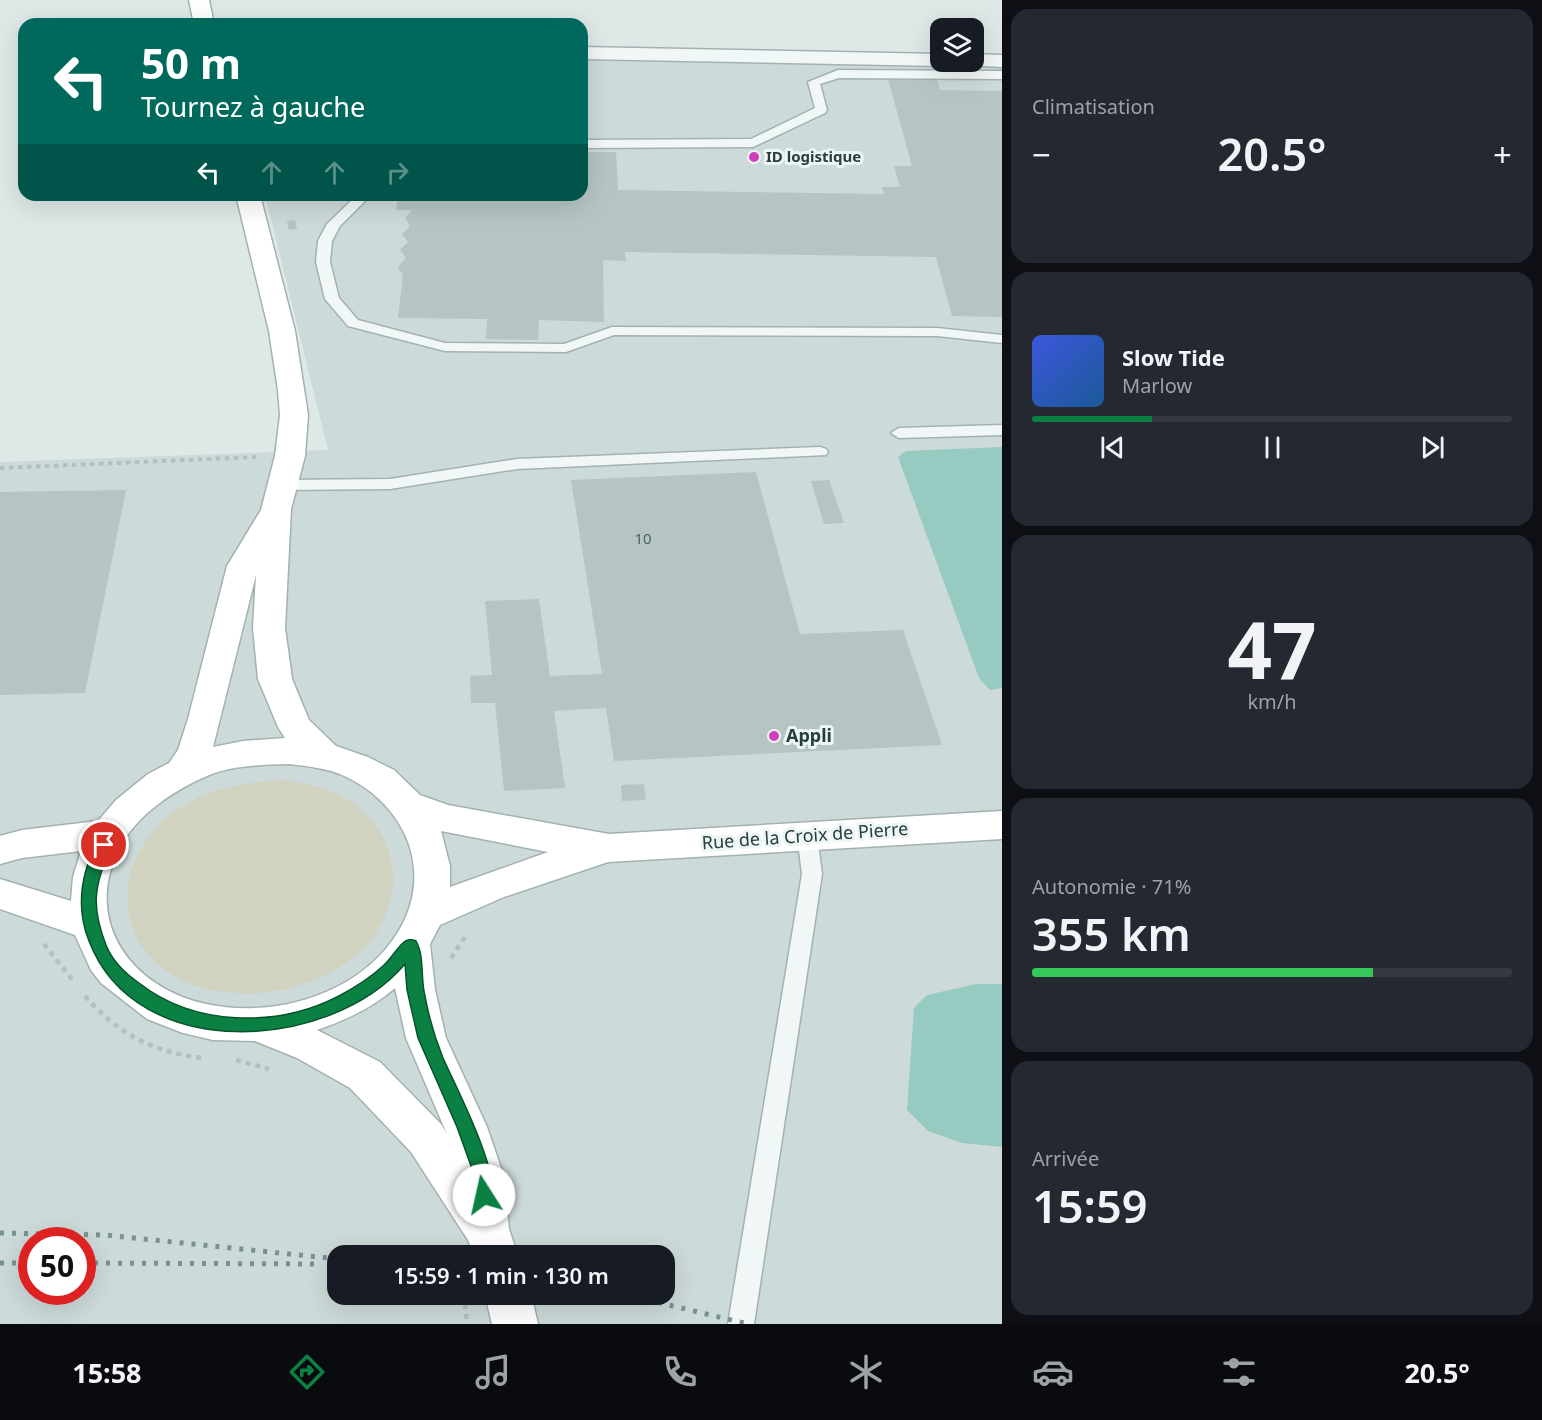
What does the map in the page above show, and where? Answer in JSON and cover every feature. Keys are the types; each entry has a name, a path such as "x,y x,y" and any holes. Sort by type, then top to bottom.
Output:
{"main road":[{"path":"199,0 203,18"},
{"path":"250,201 282,331 294,415 290,456 279,497 270,628 275,679 295,727 324,756"},
{"path":"181,773 194,753 205,719 243,566 279,497"},
{"path":"419,930 390,970 363,991 331,1008 296,1020 260,1025 219,1024 182,1016 148,1000 121,979 102,954 91,925 88,902 90,878 98,856 110,834 129,810 153,790 181,773 216,760 252,752 289,751 324,756 357,767 386,783 409,805 428,838 434,875 419,930 415,990 426,1038 466,1127 483,1177 491,1243"},
{"name":"Rue de la Croix de Pierre","path":"409,805 443,818 493,830 609,848 1002,825"},
{"path":"0,850 22,844 110,834"},
{"name":"Rue de la Croix de Pierre","path":"419,930 460,897 609,848"},
{"path":"0,894 65,914 91,925"},
{"path":"260,1025 311,1046 365,1075 426,1138 491,1243"},
{"path":"511,1305 515,1324"}],"street":[{"path":"588,53 930,60"},
{"path":"984,60 1002,61"}],"lane":[{"path":"588,144 753,143 821,110 814,82 838,74 1002,75"},
{"path":"358,201 334,224 325,241 323,262 332,299 353,323 445,347 566,348 612,331 937,332 1002,339"},
{"path":"899,433 1002,430"},
{"path":"279,497 390,484 517,464 820,452"},
{"path":"741,1324 812,874 807,835"}],"path":[{"path":"0,468 290,456"},
{"path":"450,963 452,954 471,928"},
{"path":"465,1305 467,1324"}],"shaded area":[{"path":"588,55 930,63 930,72 984,72 984,65 1002,65 1002,1324 0,1324 0,462 328,450 266,201 588,201"},
{"path":"1002,447 1002,688 990,690 979,678 898,457 906,451"},
{"path":"286,780 322,788 339,795 354,804 374,823 387,845 392,868 392,892 385,915 373,937 355,956 333,971 298,986 262,993 237,993 205,988 183,981 153,960 138,940 130,917 127,894 132,870 142,847 157,827 178,809 203,795 243,784"},
{"path":"976,984 1002,984 1002,1147 962,1143 928,1131 907,1110 914,1008 927,995"}],"building":[{"path":"888,79 937,80 940,90 1002,91 1002,317 952,316 936,257 625,252 626,261 603,260 604,322 539,320 538,340 486,339 487,319 398,318 403,275 398,267 406,258 400,250 408,242 402,234 410,226 405,218 412,210 396,210 397,201 588,201 588,152 616,152 618,190 884,194 882,187 900,187 894,166 912,166"},
{"path":"295,220 297,229 289,230 287,221"},
{"path":"756,472 800,634 903,630 942,745 614,761 606,708 554,711 565,788 504,791 495,703 471,703 470,676 492,675 485,601 539,599 550,676 602,674 571,480"},
{"path":"829,480 844,523 824,524 811,481"},
{"path":"126,490 85,693 0,695 0,492"},
{"path":"644,784 646,800 622,801 621,785"}],"railway":[{"path":"0,1233 105,1235 327,1258"},
{"path":"0,1263 18,1263"},
{"path":"96,1263 320,1264"},
{"path":"669,1305 748,1324"}],"place":[{"name":"ID logistique","path":"754,157"},
{"name":"Appli","path":"774,736"}],"route":[{"path":"104,845 90,878 88,902 91,925 102,954 121,979 148,1000 182,1016 219,1024 260,1025 296,1020 331,1008 363,991 390,970 411,945 415,990 426,1038 466,1127 483,1177 484,1195"}]}
